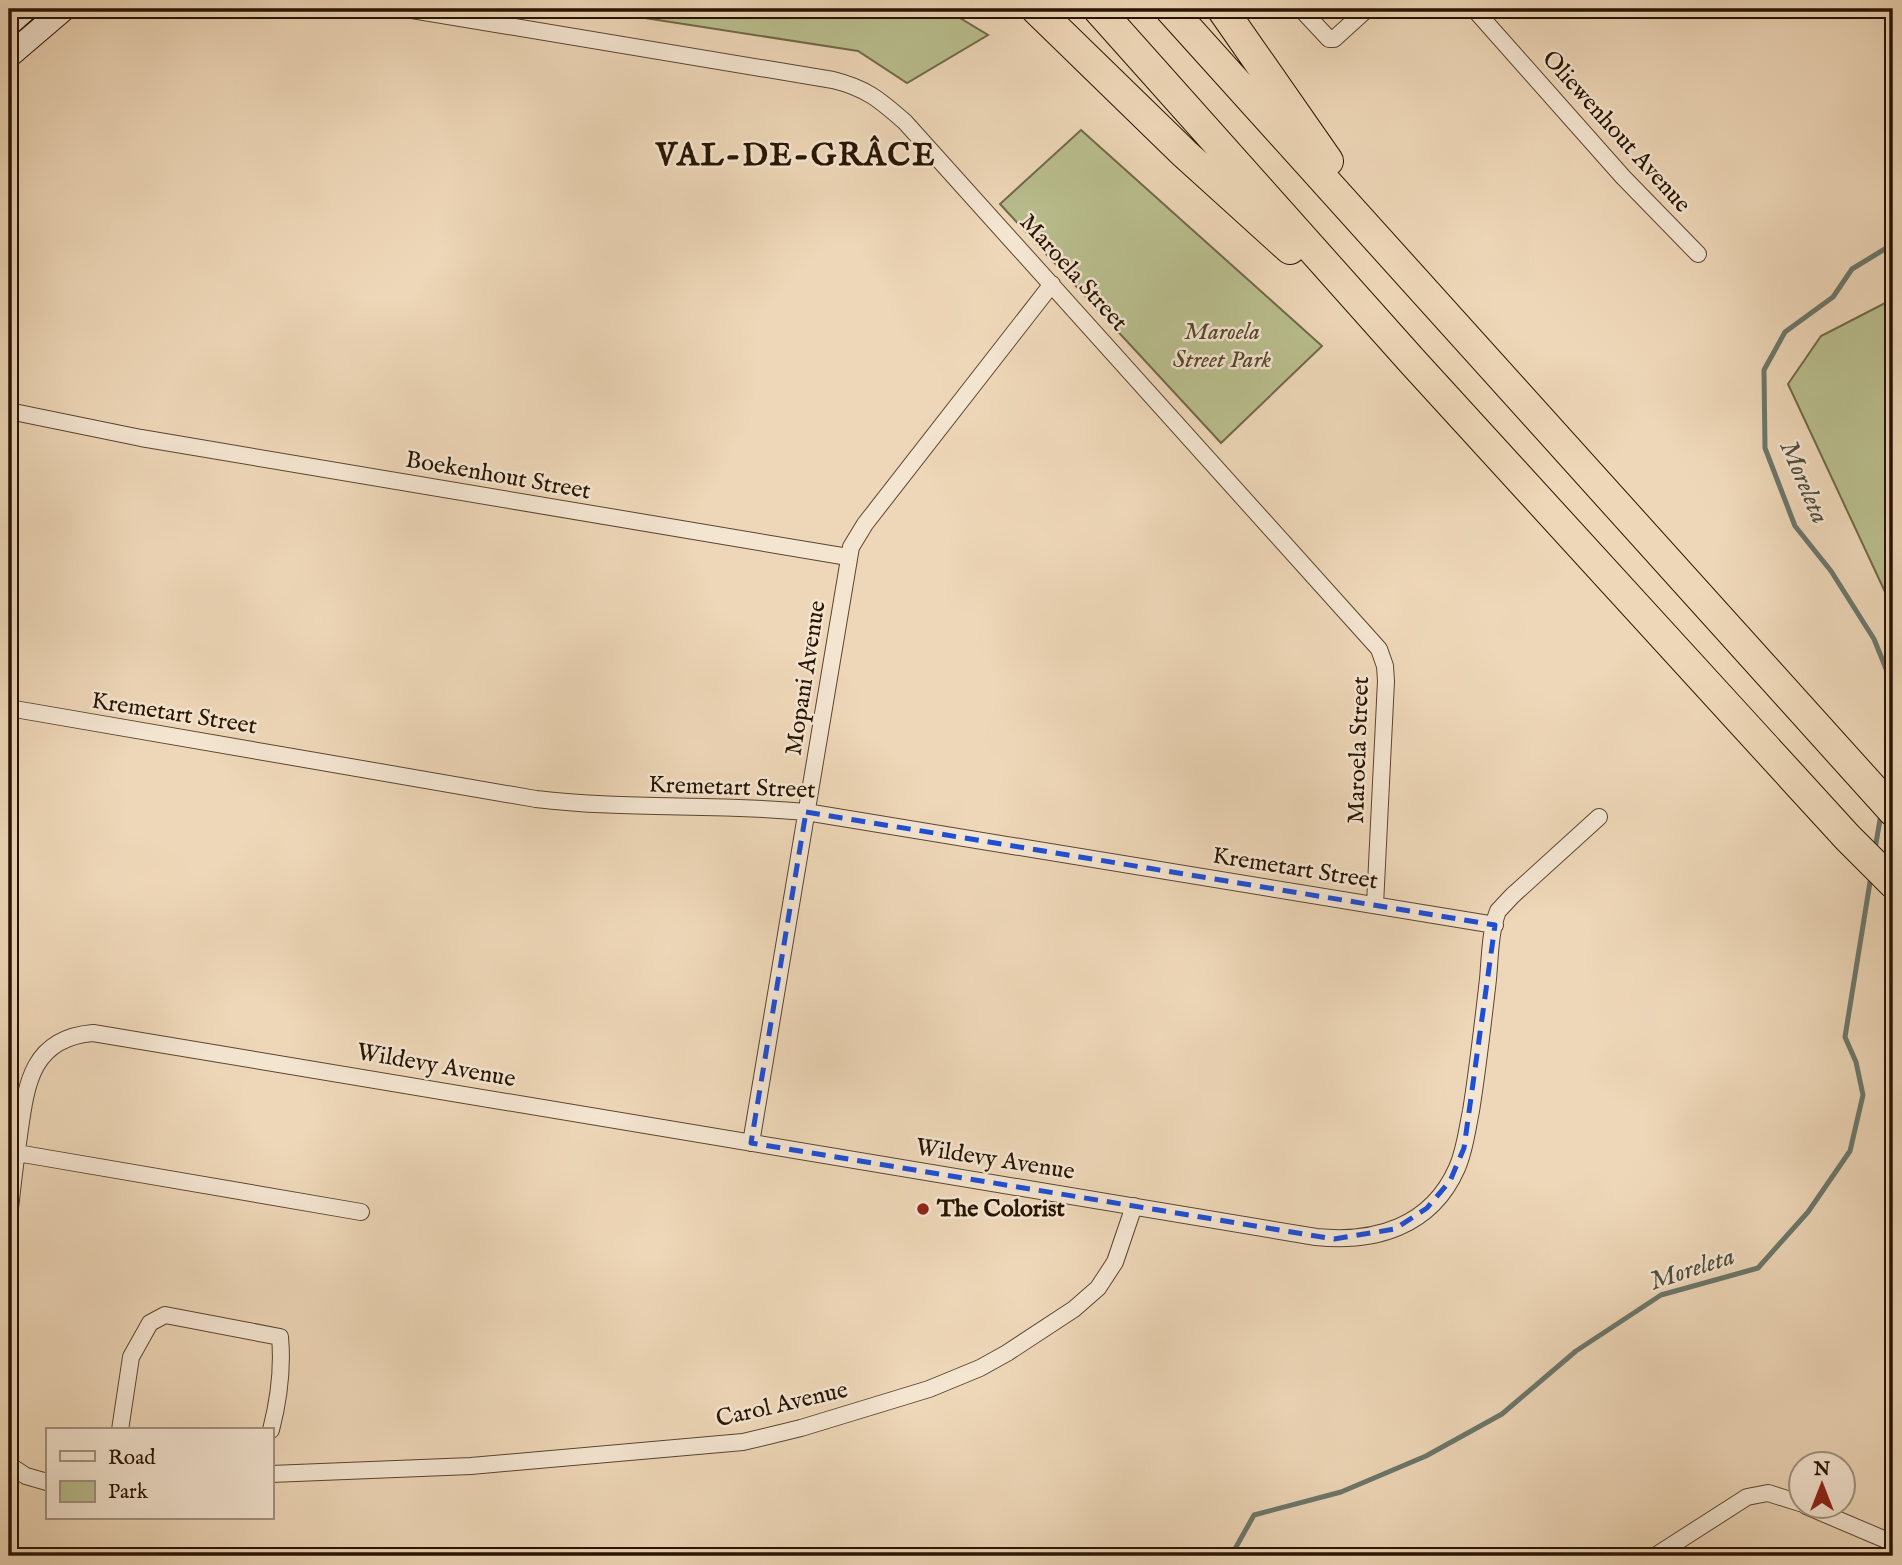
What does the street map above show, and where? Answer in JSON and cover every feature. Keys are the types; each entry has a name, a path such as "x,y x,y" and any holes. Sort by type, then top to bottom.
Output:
{"highway":[{"path":"1036,9 1185,154 1412,361"},
{"path":"1098,9 1412,361 1893,883"},
{"path":"1170,9 1893,811"},
{"path":"1222,9 1395,258"}],"main road":[{"path":"9,24 26,9"},
{"path":"9,42 44,9"},
{"path":"9,56 64,9"}],"street":[{"name":"Maroela Street","path":"406,9 832,80 873,94 905,122 1382,654 1386,697 1375,905"},
{"path":"1301,9 1329,38 1334,39 1367,9"},
{"name":"Oliewenhout Avenue","path":"1474,9 1623,177 1698,254"},
{"name":"Mopani Avenue","path":"751,1143 848,557 865,524 1052,284"},
{"name":"Boekenhout Street","path":"9,411 141,438 848,557"},
{"name":"Boekenhout Street","path":"9,422 141,438"},
{"name":"Kremetart Street","path":"9,708 536,799 614,806 749,807 806,811 1495,925"},
{"name":"Wildevy Avenue","path":"9,1217 14,1163 27,1084 37,1062 49,1050 69,1038 86,1034 107,1034 1340,1239 1378,1235 1411,1221 1438,1197 1450,1181 1464,1148 1480,1055 1497,915 1503,905 1600,817"},
{"path":"14,1163 360,1212"},
{"name":"Carol Avenue","path":"273,1474 471,1466 743,1442 905,1397 949,1382 996,1360 1074,1309 1102,1283 1115,1262 1133,1206"},
{"path":"120,1428 131,1357 150,1324 165,1315 280,1337 283,1364 272,1428"},
{"path":"9,1465 26,1476 46,1482"},
{"path":"1655,1556 1747,1497 1769,1493 1786,1498"},
{"path":"1839,1520 1893,1543"}],"highlighted area":[{"path":"806,812 1495,925 1464,1148 1450,1181 1427,1208 1395,1229 1334,1239 751,1143"}],"green space":[{"path":"587,9 945,9 988,35 907,83 858,51"},
{"name":"Maroela Street Park","path":"1081,130 1322,346 1221,443 1000,204"},
{"path":"1893,299 1893,609 1788,384 1821,336"}],"waterway":[{"name":"Moreleta","path":"1893,244 1852,269 1833,297 1785,332 1764,370 1765,448 1795,526 1831,571 1874,639 1893,686"},
{"name":"Moreleta","path":"1885,787 1893,735"},
{"name":"Moreleta","path":"1875,849 1881,814"},
{"name":"Moreleta","path":"1231,1556 1254,1515 1341,1492 1426,1456 1502,1414 1576,1351 1661,1295 1758,1268 1808,1212 1850,1151 1863,1095 1856,1062 1845,1037 1871,876"}],"place":[{"name":"The Colorist","path":"923,1209"}],"district":[{"name":"VAL-DE-GRÂCE","path":"796,156"}]}
